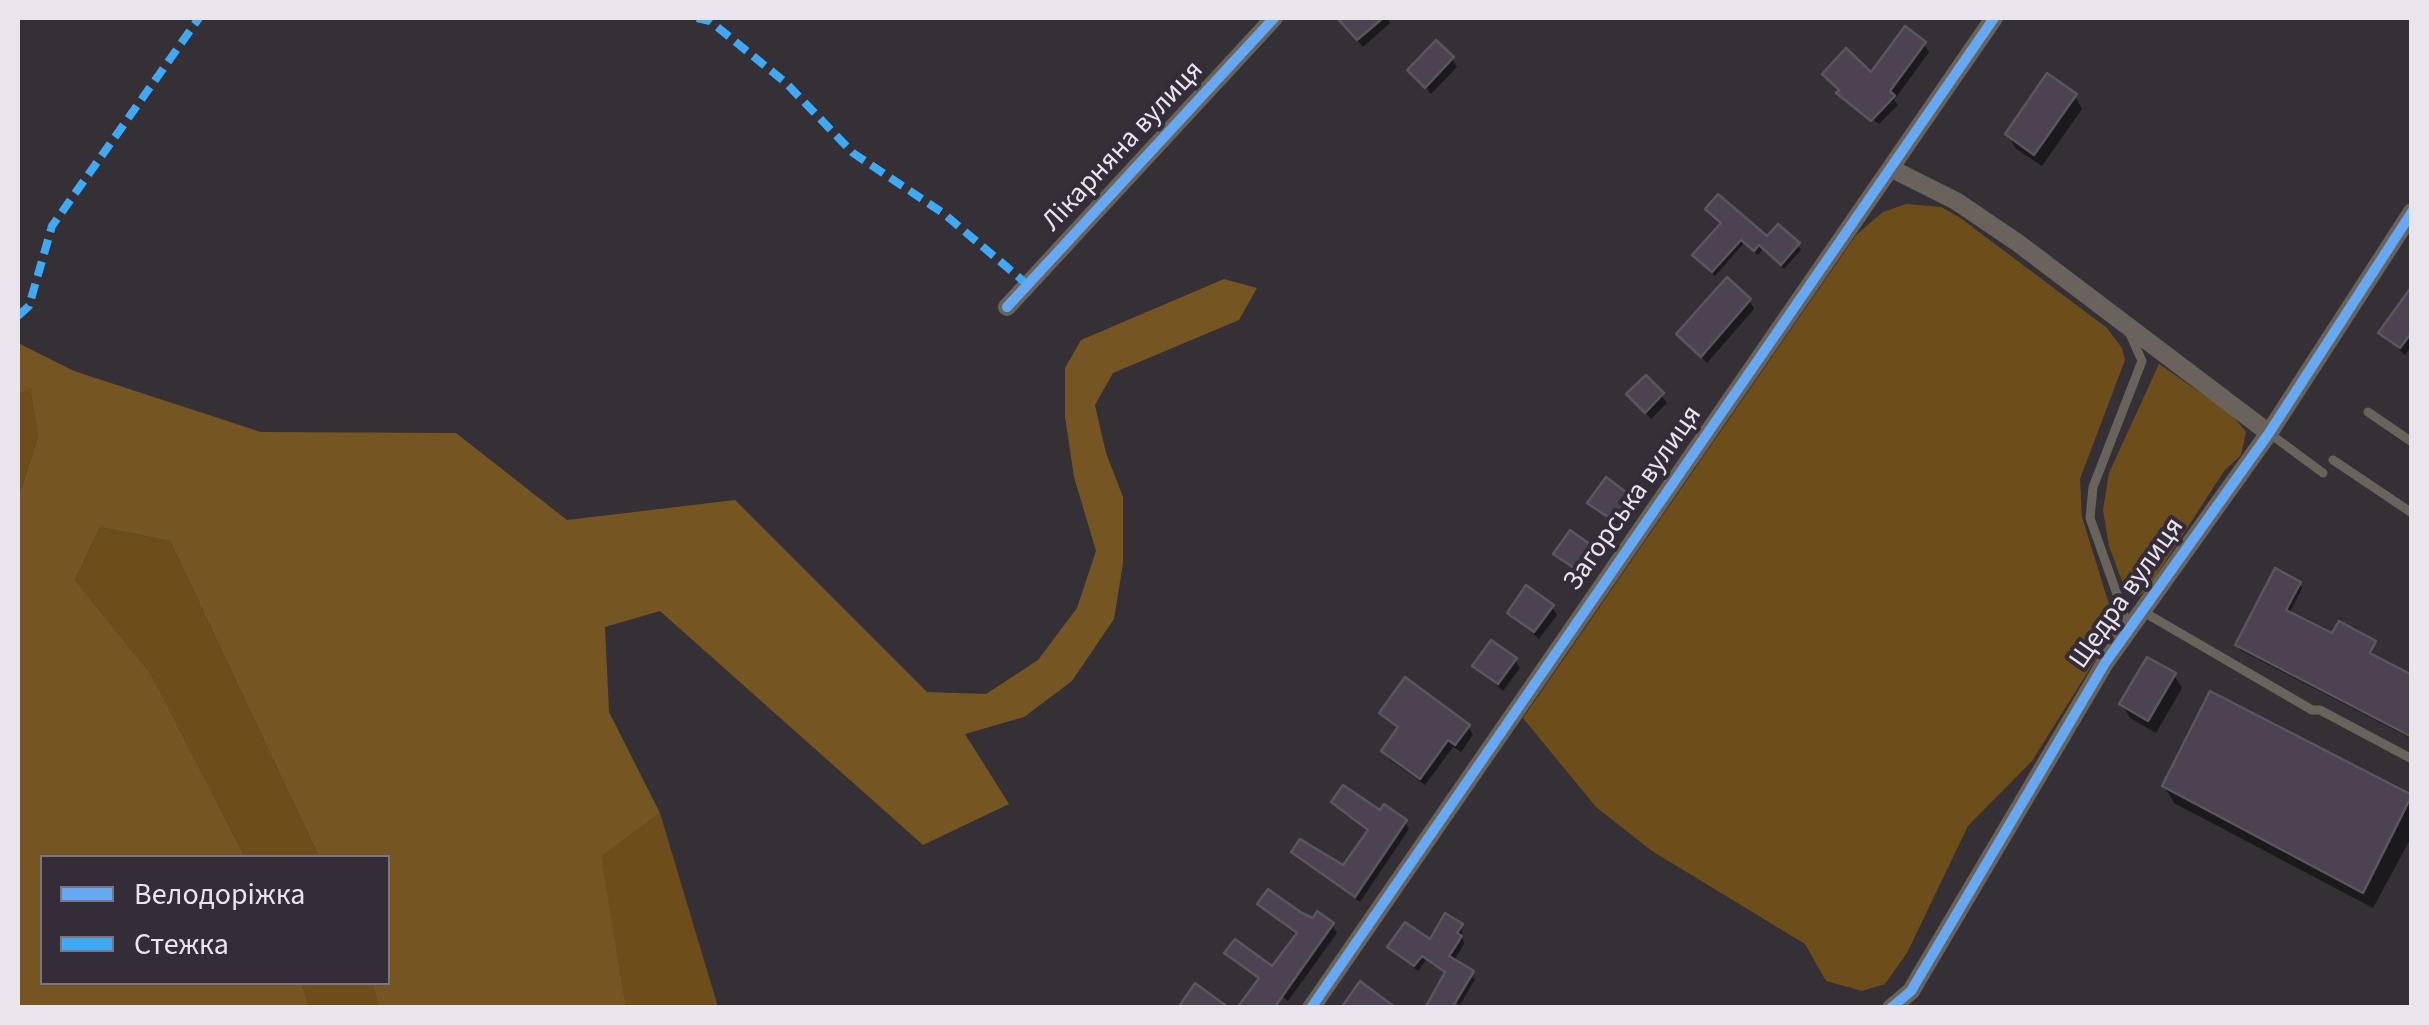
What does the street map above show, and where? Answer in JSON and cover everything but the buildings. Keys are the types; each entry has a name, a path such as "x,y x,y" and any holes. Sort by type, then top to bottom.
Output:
{"street":[{"name":"Лікарняна вулиця","path":"1007,307 1274,18"},
{"name":"Загорська вулиця","path":"1311,1008 1994,18"},
{"path":"1892,169 1956,201 2018,243 2129,332 2268,433"},
{"name":"Щедра вулиця","path":"1890,1008 1920,977 2105,662 2268,433 2412,212"}],"lane":[{"path":"2105,662 2124,614 2090,518 2093,487 2142,360 2129,332"},
{"path":"2368,412 2412,442"},
{"path":"2268,433 2323,473"},
{"path":"2333,460 2412,513"},
{"path":"2142,611 2312,710 2320,710 2412,759"}],"shaded area":[{"path":"1906,204 1941,207 1959,217 2107,328 2122,348 2125,360 2080,479 2082,517 2112,614 2101,651 2032,761 1968,826 1907,953 1885,984 1862,991 1826,981 1805,944 1652,851 1596,807 1523,718 1856,235 1883,212"},
{"path":"1224,279 1257,288 1239,320 1113,373 1095,405 1106,453 1123,497 1123,563 1114,619 1072,681 1024,717 965,734 1009,804 923,845 660,611 605,627 609,712 660,813 601,856 626,1007 379,1007 373,985 390,985 390,855 318,855 170,541 100,527 75,580 151,674 244,855 40,855 40,985 303,985 309,1007 18,1007 18,498 38,437 30,388 18,395 18,343 74,371 261,432 456,433 567,520 735,500 927,692 986,694 1038,660 1077,608 1096,551 1074,477 1065,417 1065,368 1081,340"},
{"path":"2159,364 2231,414 2246,432 2241,455 2224,471 2147,590 2137,598 2126,592 2109,546 2103,510 2109,473"},
{"path":"30,387 38,437 18,498 18,395"},
{"path":"100,527 170,541 318,855 244,855 151,674 75,580"},
{"path":"660,813 718,1007 626,1007 600,855"},
{"path":"303,985 373,985 379,1007 309,1007"}],"marked path":[{"path":"18,316 29,306 52,226 199,18"},
{"path":"697,18 710,21 786,83 853,153 943,213 1028,285"}],"cycle path":[{"path":"1007,307 1274,18"},
{"path":"1311,1008 1994,18"},
{"path":"1891,1008 1911,991 2105,663 2269,433 2412,212"}]}
